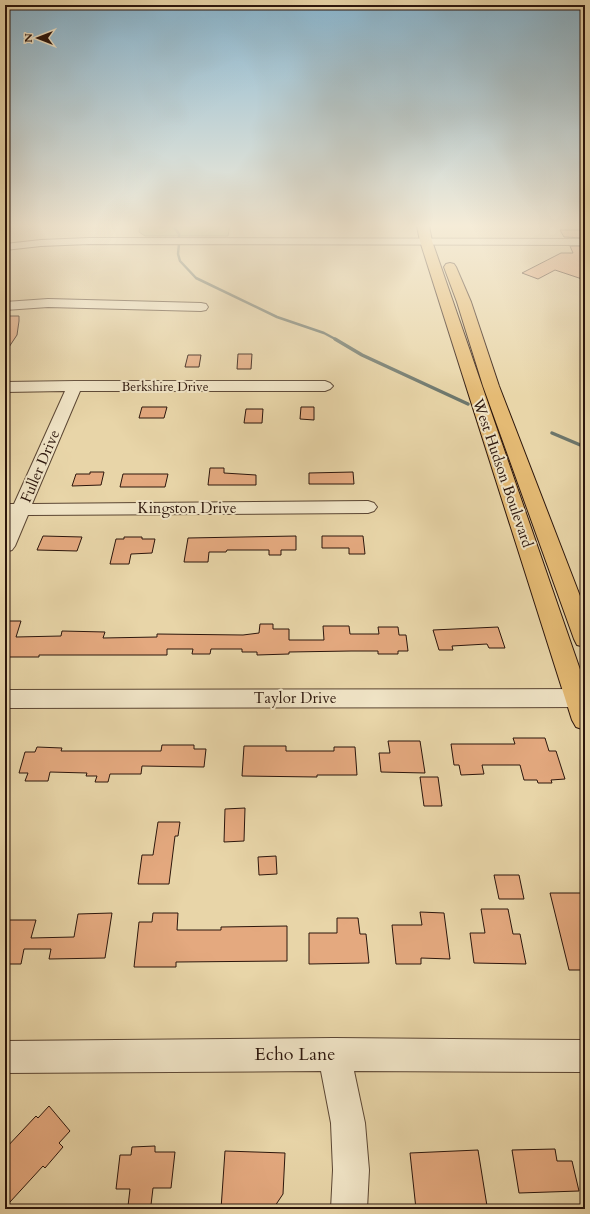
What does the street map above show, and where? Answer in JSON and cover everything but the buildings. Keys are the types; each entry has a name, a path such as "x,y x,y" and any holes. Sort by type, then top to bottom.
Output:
{"main road":[{"name":"West Hudson Boulevard","path":"447,283 583,705"},
{"name":"West Hudson Boulevard","path":"455,283 464,302 491,386 585,640"}],"street":[{"path":"5,306 63,303 201,307"},
{"name":"Fuller Drive","path":"5,546 13,510 75,386"},
{"name":"Berkshire Drive","path":"5,387 325,386"},
{"name":"Kingston Drive","path":"13,510 368,507"},
{"name":"Taylor Drive","path":"5,699 583,705"},
{"path":"334,1054 348,1123 351,1170 350,1209"},
{"name":"Echo Lane","path":"5,1057 334,1054 585,1056"}],"waterway":[{"path":"206,283 277,317 324,333 337,340"},
{"path":"335,339 362,355 468,404"},
{"path":"552,433 585,447"}]}
